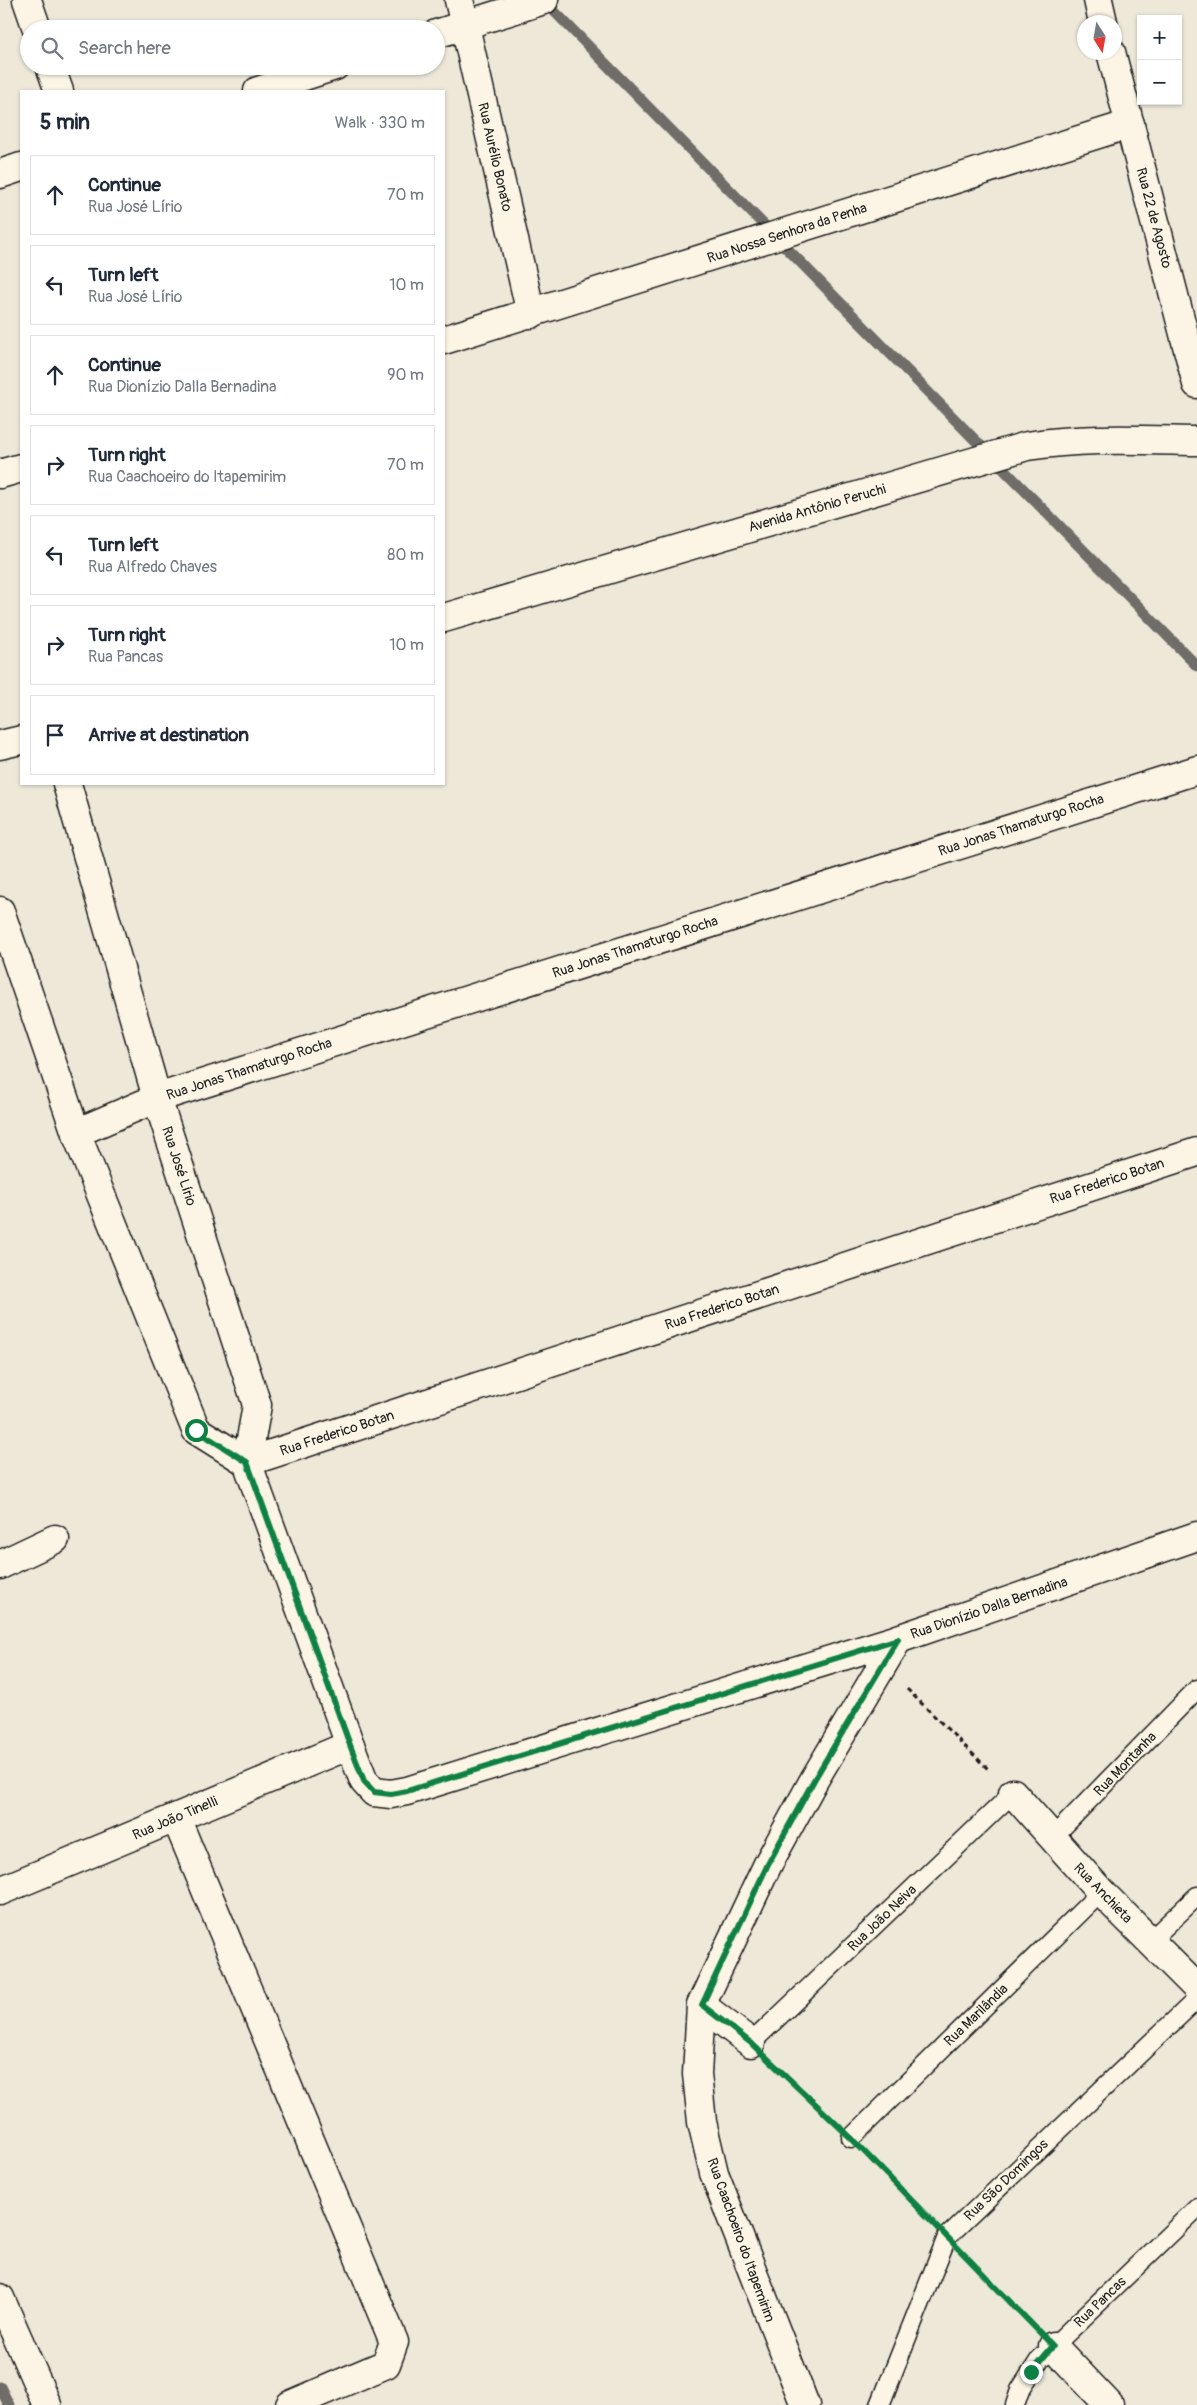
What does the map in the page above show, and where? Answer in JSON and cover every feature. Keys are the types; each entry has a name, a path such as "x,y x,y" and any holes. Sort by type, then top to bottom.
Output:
{"street":[{"path":"27,0 34,20"},
{"path":"445,26 462,12 544,0"},
{"path":"1098,0 1102,15"},
{"name":"Rua Aurélio Bonato","path":"462,12 531,314"},
{"name":"Rua 22 de Agosto","path":"1113,60 1130,124 1186,294 1197,384"},
{"path":"53,75 59,90"},
{"path":"261,90 307,75"},
{"name":"Rua Nossa Senhora da Penha","path":"445,340 1130,124"},
{"path":"0,174 20,167"},
{"name":"Avenida Antônio Peruchi","path":"445,618 1027,446 1057,441 1090,439 1197,441"},
{"path":"0,474 20,468"},
{"path":"0,745 20,740"},
{"name":"Rua Jonas Thamaturgo Rocha","path":"76,1133 158,1098 1197,770"},
{"name":"Rua José Lírio","path":"66,785 158,1098 257,1405 247,1462 364,1781 374,1792 391,1794 407,1791"},
{"path":"0,911 76,1133 196,1430 247,1462"},
{"name":"Rua Frederico Botan","path":"247,1462 1197,1152"},
{"name":"Rua Dionízio Dalla Bernadina","path":"407,1791 898,1639 1197,1536"},
{"path":"0,1565 55,1539"},
{"name":"Rua Caachoeiro do Itapemirim","path":"805,2405 714,2173 702,2122 697,2074 702,2005 768,1864 881,1665 898,1639"},
{"name":"Rua João Tinelli","path":"0,1891 350,1745"},
{"name":"Rua Anchieta","path":"1013,1793 1101,1892 1197,1988"},
{"path":"176,1818 394,2342 386,2364 290,2405"},
{"path":"702,2005 751,2043"},
{"path":"0,2298 47,2405"},
{"path":"1053,2346 1109,2405"}],"lane":[{"name":"Rua Montanha","path":"1052,1838 1197,1690"},
{"name":"Rua João Neiva","path":"751,2043 1013,1793"},
{"name":"Rua Marilândia","path":"851,2138 1101,1892"},
{"path":"1150,1941 1197,1896"},
{"name":"Rua São Domingos","path":"880,2405 947,2237 1197,1999"},
{"name":"Rua Pancas","path":"1015,2405 1031,2372 1053,2346 1197,2208"}],"path":[{"path":"881,1665 1013,1793"},
{"path":"751,2043 851,2138 1053,2346"}],"waterway":[{"path":"549,0 553,10 1197,666"},
{"path":"0,2387 9,2405"}],"route":[{"path":"196,1430 247,1462 364,1781 374,1792 382,1795 407,1791 898,1639 814,1780 768,1864 702,2005 751,2043 851,2138 1053,2346 1040,2359 1031,2372"}]}
